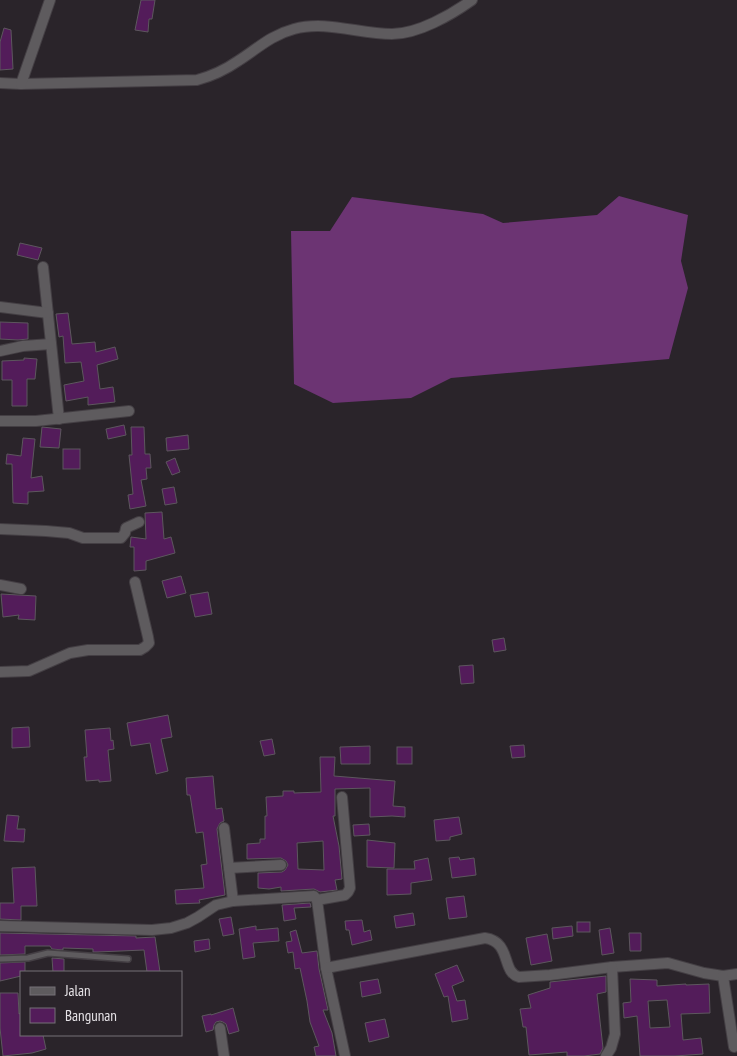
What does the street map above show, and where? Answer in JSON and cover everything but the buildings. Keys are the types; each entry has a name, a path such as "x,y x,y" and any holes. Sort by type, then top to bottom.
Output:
{"street":[{"path":"20,84 50,0"},
{"path":"0,83 196,80 212,76 238,62 274,36 294,28 320,25 393,34 409,32 424,27 461,8 472,0"},
{"path":"43,267 59,419"},
{"path":"0,308 48,314"},
{"path":"0,351 23,346 51,344"},
{"path":"0,421 36,421 129,411"},
{"path":"0,529 61,532 83,538 121,538 126,528 139,522"},
{"path":"0,672 29,671 70,654 88,650 140,650 145,647 149,643 135,582"},
{"path":"0,585 21,588"},
{"path":"317,900 345,895 350,888 342,797"},
{"path":"224,828 233,901"},
{"path":"230,868 281,865"},
{"path":"0,926 152,930 171,928 187,923 216,905 233,901 314,896 317,900 326,968 345,1056"},
{"path":"326,968 485,938 498,943 511,972 519,978 668,962 704,973 722,976 737,974"},
{"path":"606,1056 615,1034 612,967"},
{"path":"722,976 734,1047"},
{"path":"220,1028 224,1056"}],"lane":[{"path":"0,959 28,958 48,953 128,959"}],"shaded area":[{"path":"619,196 688,215 681,261 688,288 669,359 451,378 411,398 333,403 294,384 291,231 330,231 352,197 483,214 503,223 597,215"}]}
